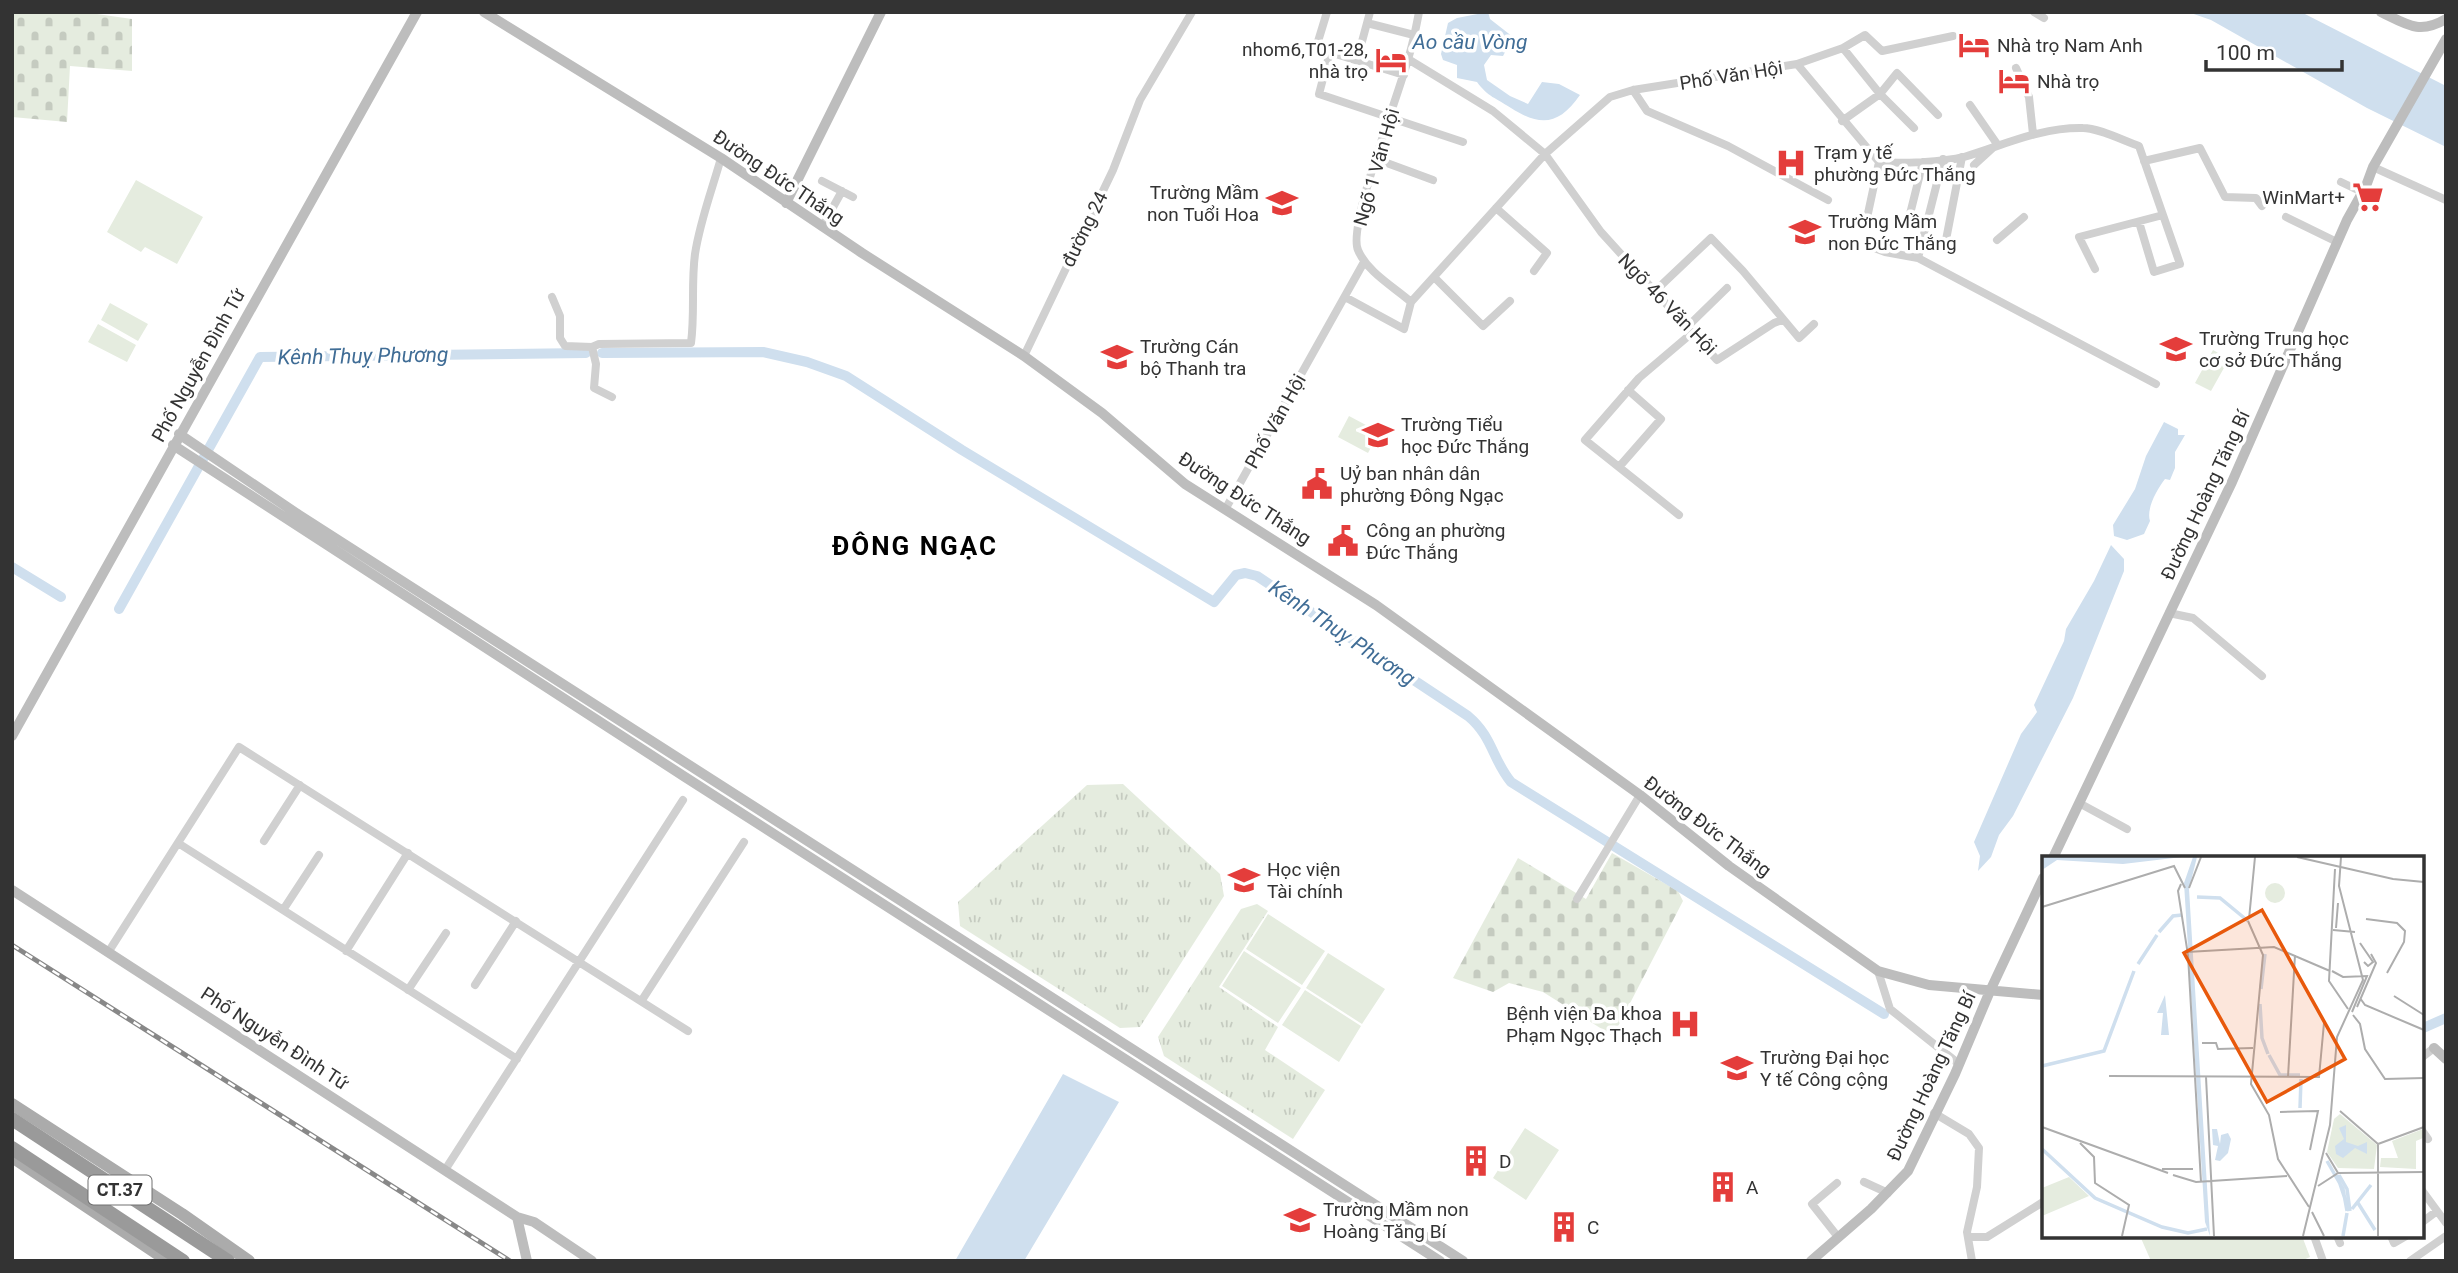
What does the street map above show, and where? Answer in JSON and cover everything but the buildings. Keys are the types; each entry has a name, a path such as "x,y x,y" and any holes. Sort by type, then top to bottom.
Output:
{"highway":[{"name":"CT.37","path":"12,1116 228,1261"},
{"name":"CT.37","path":"12,1149 181,1261"}],"main road":[{"path":"12,1104 183,1214 249,1261"},
{"path":"12,1116 234,1261"},
{"path":"12,1157 165,1260"}],"street":[{"name":"Phố Nguyễn Đình Tứ","path":"12,736 416,12"},
{"name":"Đường Đức Thắng","path":"484,12 721,158 822,227 1024,356 1102,413 1185,484 1376,604 1640,796 1729,866 1878,971 1929,985 2042,995"},
{"path":"786,203 881,12"},
{"name":"đường 24","path":"1024,356 1113,170 1140,100 1192,12"},
{"path":"1327,12 1316,48 1404,75"},
{"path":"1357,60 1370,12"},
{"name":"Ngõ 1 Văn Hội","path":"1364,262 1356,247 1357,228 1388,118 1404,75 1419,12"},
{"path":"2034,12 2044,18"},
{"path":"2381,12 2416,29 2435,26 2446,19"},
{"path":"1367,23 1414,35"},
{"path":"1797,64 1843,48 1865,36 1882,51 1953,36"},
{"name":"Đường Hoàng Tăng Bí","path":"2054,856 2232,482 2337,242 2373,167 2445,41"},
{"path":"1843,48 1880,94 1913,128"},
{"path":"1330,52 1319,94 1463,142"},
{"name":"Ngõ 46 Văn Hội","path":"1408,60 1493,111 1545,154 1571,194 1601,232 1653,293 1717,360 1782,320"},
{"name":"Phố Văn Hội","path":"1345,297 1405,329 1411,302 1545,154 1610,97 1633,90 1797,64 1879,162"},
{"path":"2016,68 2029,97 2033,134"},
{"path":"1842,121 1880,94 1898,73 1938,115"},
{"path":"1633,90 1647,111 1728,146 1828,200"},
{"path":"1970,105 1997,144"},
{"path":"1867,218 1879,162 1923,162 1962,158 2033,134 2085,128 2139,146 2180,264 2154,272 2139,222"},
{"path":"1974,164 1997,144"},
{"path":"2144,161 2200,148 2225,197 2256,198 2262,206"},
{"path":"552,297 560,316 560,338 565,345 592,347 600,344 691,343 694,315 693,278 698,237 721,158"},
{"path":"1945,245 1962,158"},
{"path":"1376,159 1433,180"},
{"path":"1918,258 1943,159"},
{"path":"1910,214 1923,162"},
{"path":"2373,167 2446,200"},
{"path":"822,181 853,197"},
{"path":"2341,182 2362,192"},
{"path":"822,227 842,191"},
{"path":"1496,208 1547,253 1534,271"},
{"path":"2095,268 2079,237 2163,215"},
{"path":"2286,217 2337,242"},
{"path":"1997,240 2024,218"},
{"path":"1653,293 1711,238 1744,271 1799,338 1814,324"},
{"path":"1868,246 1918,258 2156,384"},
{"path":"1364,262 1411,302"},
{"name":"Phố Văn Hội","path":"1226,508 1364,262"},
{"path":"1435,278 1483,326 1510,301"},
{"path":"1679,515 1585,440 1639,378 1689,330 1727,288"},
{"path":"592,347 596,360 594,388 612,397"},
{"path":"1619,467 1661,419 1628,390"},
{"path":"180,434 211,470 1440,1261"},
{"path":"173,445 217,459 663,749 1463,1261"},
{"path":"2169,613 2193,618 2262,676"},
{"path":"108,951 239,747 688,1031"},
{"path":"264,841 300,785"},
{"path":"1577,899 1640,796"},
{"path":"445,1170 683,800"},
{"path":"2079,803 2127,829"},
{"path":"642,1000 744,842"},
{"path":"178,843 517,1059"},
{"path":"346,951 408,853"},
{"path":"283,910 319,855"},
{"name":"Đường Hoàng Tăng Bí","path":"1811,1261 1888,1193 1908,1171 2042,880"},
{"name":"Phố Nguyễn Đình Tứ","path":"12,890 517,1217 534,1222 592,1261"},
{"path":"475,985 516,921"},
{"path":"408,990 446,933"},
{"path":"1878,971 1890,1009 1959,1064"},
{"path":"2423,1056 2434,1048 2446,1059"},
{"path":"1934,1113 1969,1134 1979,1148 1977,1187 1968,1237 1972,1261"},
{"path":"2423,1132 2428,1139"},
{"path":"1864,1182 1888,1193"},
{"path":"1837,1183 1812,1204 1838,1237"},
{"path":"2423,1192 2446,1223"},
{"path":"1968,1237 1987,1237 2042,1203"},
{"path":"2423,1222 2437,1211"},
{"path":"517,1217 527,1261"},
{"path":"2410,1261 2446,1236"},
{"path":"2315,1238 2323,1261"}],"green space":[{"path":"12,12 83,12 132,19 132,71 70,66 67,122 12,117"},
{"path":"136,180 203,217 177,264 145,247 141,252 107,232"},
{"path":"110,303 148,324 138,341 101,320"},
{"path":"98,324 136,345 127,362 88,342"},
{"path":"2213,350 2229,359 2211,391 2195,383"},
{"path":"1349,416 1379,432 1368,453 1338,437"},
{"path":"1123,784 1220,874 1224,896 1140,1027 1120,1028 960,926 958,902 1087,785"},
{"path":"1612,853 1678,891 1683,901 1613,1036 1543,992 1509,983 1493,992 1453,978 1518,858 1586,899"},
{"path":"1257,904 1268,911 1219,987 1278,1027 1265,1050 1325,1090 1293,1139 1164,1056 1158,1037 1241,909"},
{"path":"1268,914 1325,951 1302,985 1246,949"},
{"path":"1244,951 1301,988 1278,1023 1222,986"},
{"path":"1328,953 1385,989 1362,1024 1306,988"},
{"path":"1305,990 1361,1026 1339,1062 1282,1025"},
{"path":"1525,1128 1559,1150 1526,1200 1493,1178"},
{"path":"2141,1238 2303,1238 2310,1257 2301,1261 2151,1261"}],"water":[{"name":"Ao cầu Vòng","path":"1488,12 1490,19 1513,37 1503,56 1491,55 1484,65 1487,80 1510,96 1528,104 1542,82 1559,84 1580,95 1565,112 1549,120 1531,118 1489,94 1477,82 1457,78 1457,65 1443,60 1441,54 1448,23 1457,18"},
{"path":"2188,12 2301,12 2446,86 2446,147 2367,108 2211,20"},
{"path":"2164,422 2178,429 2178,435 2185,435 2175,452 2175,468 2170,480 2165,479 2156,494 2144,534 2127,540 2114,536 2113,525 2135,489 2146,456"},
{"path":"2111,545 2124,559 2124,571 2073,698 2013,816 1999,835 1991,857 1978,871 1980,856 1974,842 2021,734 2037,712 2034,705 2064,641 2066,629"},
{"path":"1063,1074 1119,1102 1024,1261 955,1261"}],"waterway":[{"name":"Kênh Thuỵ Phương","path":"602,353 763,352 807,362 846,376 962,450 1214,602 1236,575 1245,573 1257,576 1468,716 1483,732 1511,782 1884,1014"},
{"name":"Kênh Thuỵ Phương","path":"119,609 260,357 586,353"},
{"name":"Kênh Thuỵ Phương","path":"12,567 61,597"},
{"name":"Kênh Thuỵ Phương","path":"2423,1028 2446,1018"}],"railway":[{"path":"12,945 510,1261"}],"place":[{"name":"Nhà trọ Nam Anh","path":"1974,45"},
{"name":"nhom6,T01-28, nhà trọ","path":"1391,60"},
{"name":"Nhà trọ","path":"2014,81"},
{"name":"Trạm y tế phường Đức Thắng","path":"1791,163"},
{"name":"WinMart+","path":"2368,197"},
{"name":"Trường Mầm non Tuổi Hoa","path":"1282,203"},
{"name":"Trường Mầm non Đức Thắng","path":"1805,232"},
{"name":"Trường Trung học cơ sở Đức Thắng","path":"2176,349"},
{"name":"Trường Cán bộ Thanh tra","path":"1117,357"},
{"name":"Trường Tiểu học Đức Thắng","path":"1378,435"},
{"name":"Uỷ ban nhân dân phường Đông Ngạc","path":"1317,484"},
{"name":"Công an phường Đức Thắng","path":"1343,541"},
{"name":"Học viện Tài chính","path":"1244,880"},
{"name":"Bệnh viện Đa khoa Phạm Ngọc Thạch","path":"1685,1024"},
{"name":"Trường Đại học Y tế Công cộng","path":"1737,1068"},
{"name":"D","path":"1476,1161"},
{"name":"A","path":"1723,1187"},
{"name":"Trường Mầm non Hoàng Tăng Bí","path":"1300,1220"},
{"name":"C","path":"1564,1227"}],"district":[{"name":"ĐÔNG NGẠC","path":"915,546"}]}
